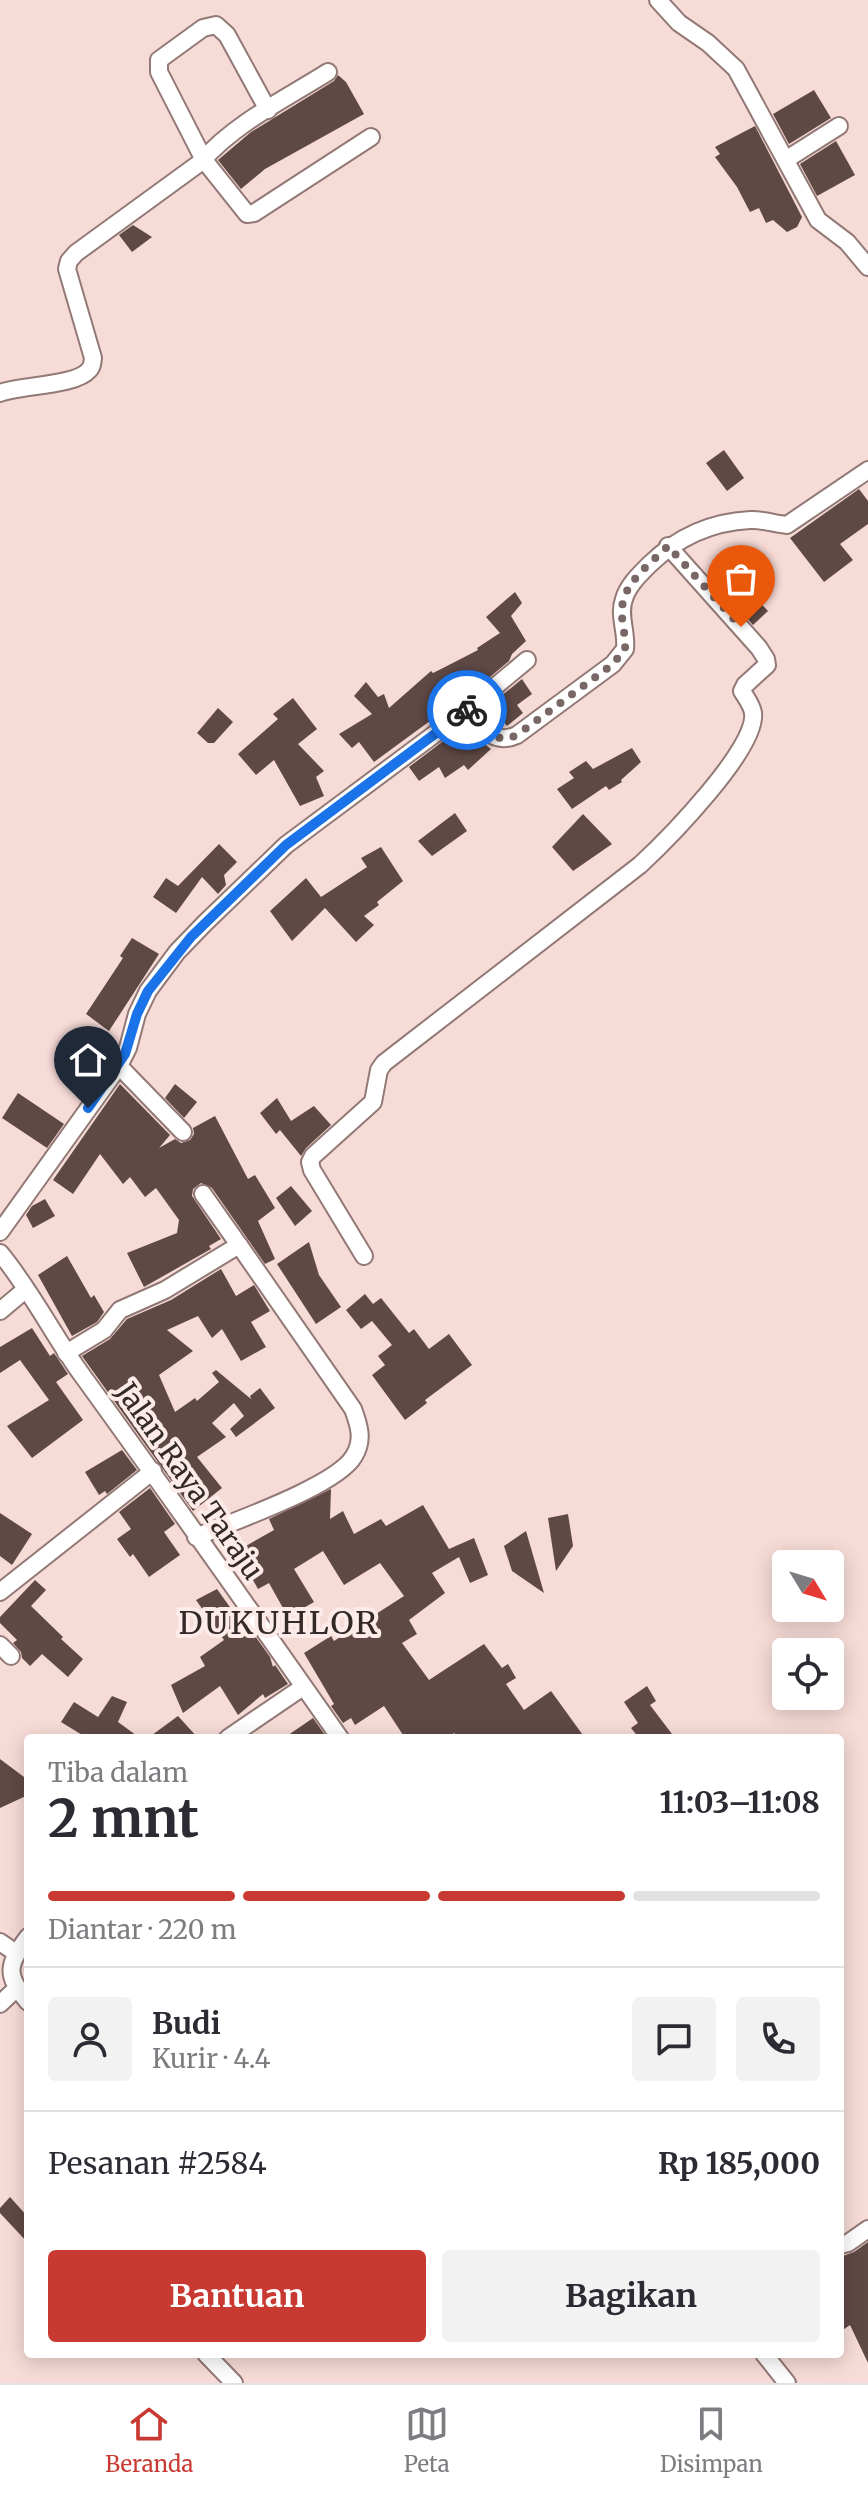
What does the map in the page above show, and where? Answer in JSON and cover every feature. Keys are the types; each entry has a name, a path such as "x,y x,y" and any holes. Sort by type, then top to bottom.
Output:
{"street":[{"path":"658,0 679,23 708,43 736,69 818,220 847,242 868,267"},
{"path":"268,110 222,28 216,25 203,28 159,60 159,72 204,160 243,212 251,214 371,137"},
{"path":"0,393 61,382 88,372 92,366 93,358 67,269 76,253 204,160 236,130 328,72"},
{"path":"787,159 839,126"},
{"path":"467,710 496,738 506,740 517,735 613,664 625,649 624,597 637,576 668,546 715,525 752,519 787,525 868,470"},
{"path":"364,1256 312,1170 310,1162 313,1156 373,1102 379,1070 384,1063 640,865 709,793 745,741 753,710 742,691 767,665 766,659 668,546"},
{"path":"0,1232 119,1066 148,991 177,952 286,845 467,710 527,660"},
{"path":"119,1066 183,1132"},
{"path":"196,1537 310,1488 344,1469 360,1443 360,1427 353,1409 203,1194"},
{"path":"66,1353 104,1330 120,1310 165,1290 239,1245"},
{"name":"Jalan Raya Taraju","path":"0,1253 66,1353 153,1471 196,1537 337,1734"},
{"path":"0,1311 25,1290"},
{"path":"0,1592 153,1471"},
{"path":"234,1734 303,1687"},
{"path":"0,1942 16,1953"},
{"path":"24,1942 10,1968 12,1979 24,1997"},
{"path":"0,2004 17,1988"},
{"path":"844,2244 868,2229"},
{"path":"210,2358 234,2383"},
{"path":"767,2358 787,2383"}],"building":[{"path":"338,75 346,82 364,114 265,169 241,189 218,160 251,132 334,81"},
{"path":"814,90 831,118 789,144 773,114"},
{"path":"755,126 802,217 797,227 787,232 773,220 766,223 759,208 750,212 737,187 715,157 720,154 715,147"},
{"path":"836,141 855,175 817,196 800,164"},
{"path":"133,225 152,237 132,252 119,235"},
{"path":"724,450 744,478 727,491 706,463"},
{"path":"859,489 868,501 868,524 840,544 853,560 824,582 790,538"},
{"path":"744,586 768,611 753,625 730,599"},
{"path":"515,592 522,603 511,616 526,641 509,661 477,688 474,684 374,762 359,742 352,748 339,734 372,714 354,696 366,682 378,697 384,694 389,708 431,671 433,673 478,650 500,633 486,617"},
{"path":"522,679 532,694 517,705 523,713 507,726 490,705"},
{"path":"293,698 317,729 298,744 324,771 316,777 324,796 300,806 274,760 256,775 238,754 278,719 273,714"},
{"path":"218,708 233,722 214,743 208,743 197,733"},
{"path":"464,730 475,744 482,742 491,749 468,770 464,765 445,778 439,767 419,781 409,767 450,736"},
{"path":"632,748 641,762 622,782 609,790 606,786 572,809 557,789 574,778 569,772 586,761 593,769"},
{"path":"455,813 467,831 432,856 418,841"},
{"path":"583,814 612,844 573,871 552,847"},
{"path":"219,844 237,862 224,875 226,885 218,894 202,877 176,913 153,897 166,878 178,886"},
{"path":"381,847 403,881 364,916 374,925 356,942 325,908 292,941 270,911 306,878 321,897 367,867 361,858"},
{"path":"132,938 159,954 109,1031 86,1014 123,958 120,956"},
{"path":"120,1084 170,1135 159,1148 175,1139 181,1143 190,1140 194,1134 193,1128 215,1116 248,1179 255,1175 275,1208 258,1221 275,1259 265,1264 212,1188 201,1183 193,1189 192,1196 221,1239 209,1246 211,1249 144,1287 127,1253 177,1233 179,1220 156,1188 145,1197 130,1177 123,1184 100,1154 73,1194 53,1180"},
{"path":"175,1084 197,1102 184,1118 165,1098"},
{"path":"18,1093 64,1124 47,1148 2,1118"},
{"path":"277,1098 291,1121 314,1106 331,1125 301,1156 280,1130 276,1134 260,1113"},
{"path":"291,1186 312,1211 295,1226 276,1198"},
{"path":"45,1199 55,1216 33,1228 26,1215 32,1206"},
{"path":"309,1242 319,1275 341,1307 316,1324 277,1264"},
{"path":"67,1256 91,1298 94,1295 104,1312 97,1322 72,1336 38,1275"},
{"path":"221,1269 236,1296 254,1285 270,1311 251,1322 266,1347 241,1361 222,1329 212,1338 198,1316 167,1330 193,1351 159,1375 175,1412 195,1398 197,1401 219,1382 212,1373 216,1370 251,1399 250,1396 260,1388 275,1408 236,1437 230,1429 244,1416 234,1403 212,1423 226,1437 197,1457 222,1488 193,1511 82,1356 110,1339 127,1319 171,1300"},
{"path":"365,1294 373,1304 381,1298 409,1333 414,1329 429,1349 449,1334 472,1365 425,1400 427,1403 405,1420 372,1375 385,1365 378,1356 392,1345 372,1321 361,1329 346,1310"},
{"path":"32,1328 50,1356 54,1353 68,1374 56,1382 83,1420 32,1458 7,1426 49,1400 20,1360 0,1373 0,1347"},
{"path":"122,1450 137,1470 107,1494 105,1491 99,1495 85,1472"},
{"path":"150,1488 175,1524 164,1532 180,1555 149,1577 133,1554 130,1557 117,1539 131,1529 119,1512"},
{"path":"331,1489 330,1519 343,1511 354,1534 381,1519 386,1526 423,1505 449,1549 474,1538 488,1575 470,1583 459,1557 432,1573 445,1593 409,1620 417,1634 402,1643 429,1680 484,1644 502,1668 508,1664 516,1678 506,1684 524,1710 551,1691 582,1734 402,1734 384,1706 355,1725 351,1718 343,1723 304,1653 331,1636 334,1641 404,1596 380,1563 344,1585 323,1551 294,1569 314,1602 288,1617 269,1583 258,1589 237,1551 274,1530 269,1519"},
{"path":"0,1513 32,1534 12,1565 0,1556"},
{"path":"568,1514 573,1546 556,1571 548,1518"},
{"path":"526,1531 544,1593 512,1571 504,1546"},
{"path":"35,1580 46,1590 31,1606 83,1659 68,1677 42,1654 30,1666 13,1643 17,1640 0,1623 0,1617"},
{"path":"217,1589 247,1631 250,1629 270,1657 273,1667 275,1665 288,1684 265,1698 263,1694 238,1715 220,1686 183,1713 171,1685 205,1666 200,1657 224,1640 196,1600"},
{"path":"647,1686 656,1701 650,1705 672,1734 636,1734 631,1728 638,1723 624,1702"},
{"path":"112,1696 127,1702 118,1722 134,1734 80,1734 61,1722 74,1702 98,1717"},
{"path":"178,1716 194,1734 153,1734"},
{"path":"313,1718 324,1734 290,1734"},
{"path":"0,1759 24,1777 24,1797 0,1808"},
{"path":"10,2197 24,2213 24,2239 0,2213 0,2208"},
{"path":"868,2242 868,2363 850,2325 844,2329 844,2256"}],"way so far":[{"path":"467,710 496,738 506,740 613,664 625,649 624,597 637,576 668,546 741,627"}],"district":[{"name":"DUKUHLOR","path":"279,1623"}],"route":[{"path":"88,1108 119,1066 148,991 191,937 315,821 467,710"}]}
